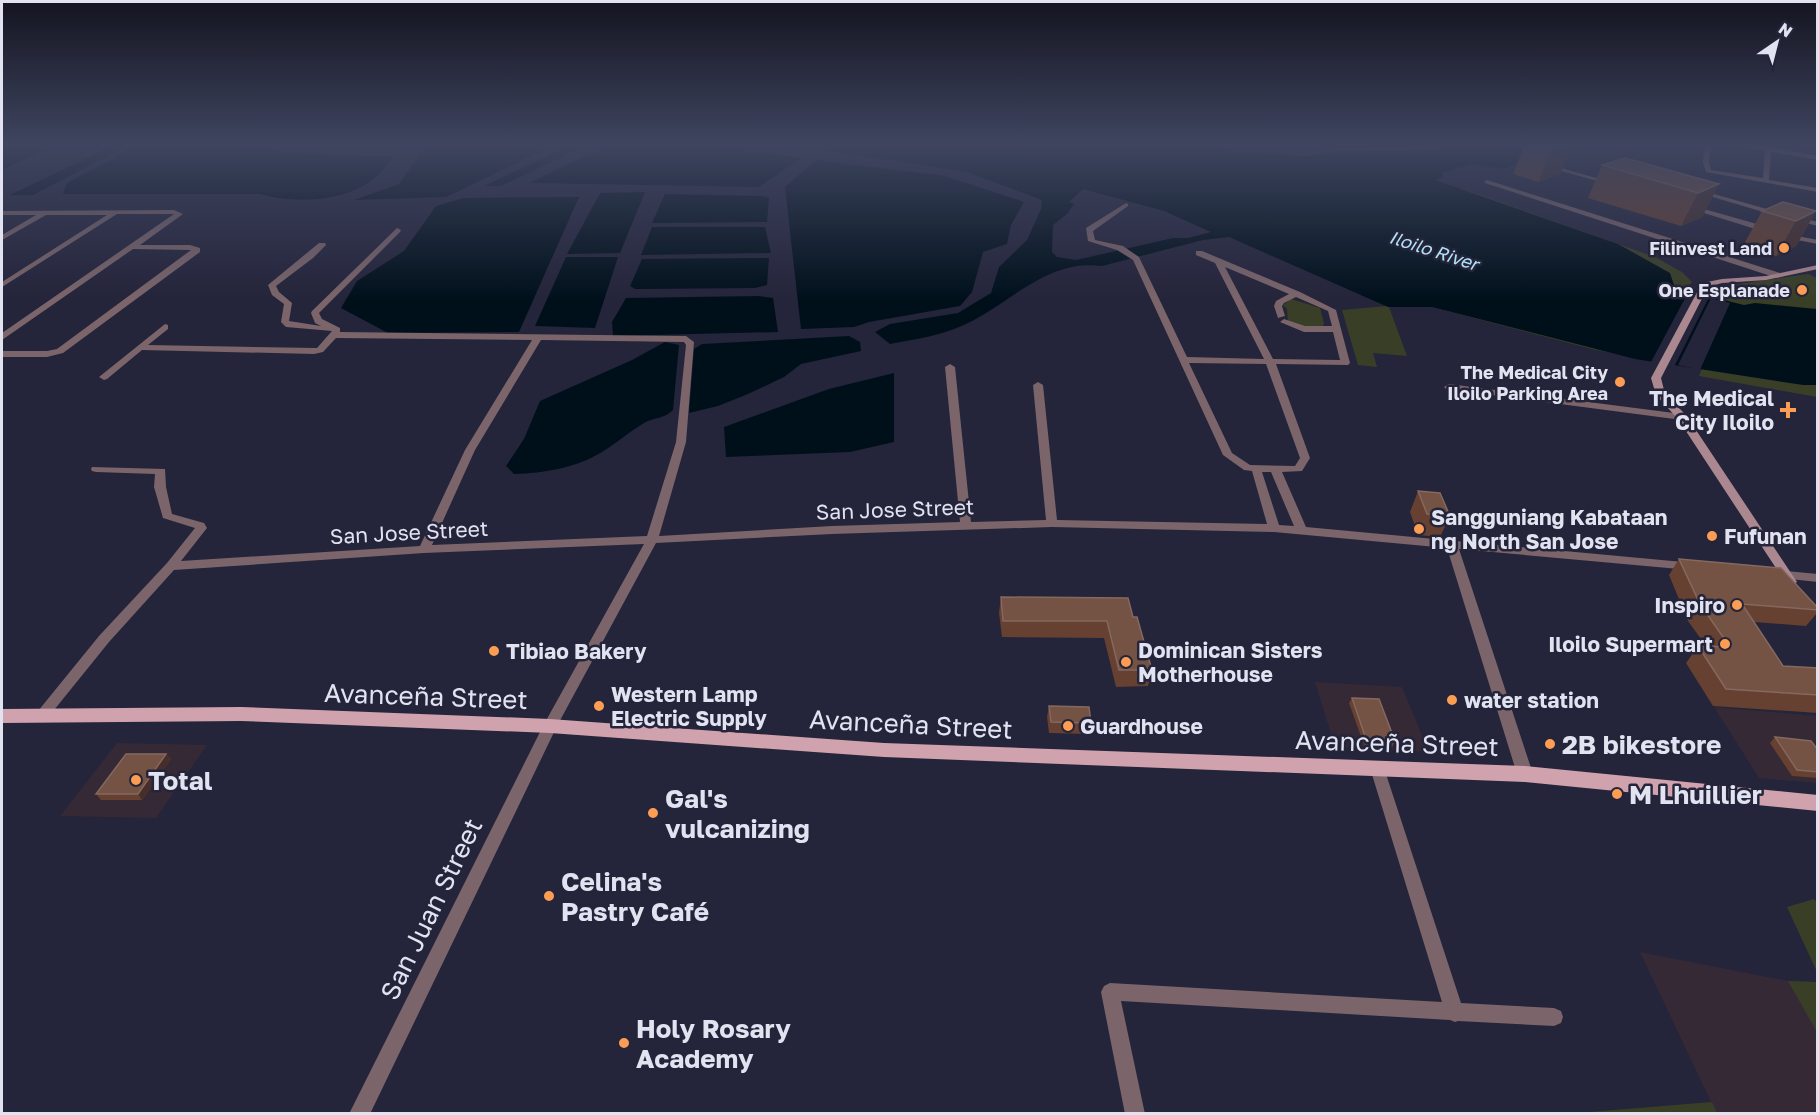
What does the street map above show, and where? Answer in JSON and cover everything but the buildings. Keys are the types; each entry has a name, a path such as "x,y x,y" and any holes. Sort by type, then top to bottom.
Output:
{"main road":[{"path":"1798,590 1785,575 1682,417 1655,387 1659,369 1703,287 1722,281 1780,276 1818,267"},
{"name":"Avanceña Street","path":"2,716 241,714 550,726 884,750 1525,774 1818,803"}],"street":[{"path":"1531,196 1780,276"},
{"path":"1716,196 1818,224"},
{"path":"1682,204 1818,245"},
{"path":"1125,205 1089,230 1092,241 1120,248 1136,259 1228,455 1248,468 1298,469 1305,458 1270,363 1218,263"},
{"path":"2,213 174,212 179,214 2,337"},
{"path":"2,238 45,213"},
{"path":"2,285 115,213"},
{"path":"336,332 318,321 315,313 397,230"},
{"path":"322,245 308,259 285,272 272,285 275,293 288,303 285,322 289,324 336,332 538,338 470,450 424,549"},
{"path":"2,354 47,354 60,351 197,250 190,247 131,247"},
{"path":"1184,360 1345,363 1332,310 1199,253"},
{"path":"1297,294 1280,301 1278,306 1283,319 1304,329 1336,329"},
{"path":"104,377 143,348 165,327"},
{"path":"143,348 314,351 320,350 336,332"},
{"name":"San Juan Street","path":"359,1113 550,726 652,540 681,442 690,341 538,338"},
{"path":"950,367 966,526"},
{"path":"1038,385 1052,523"},
{"path":"1449,387 1682,417"},
{"path":"1256,468 1274,528"},
{"path":"41,716 104,639 171,566 201,528 167,516 160,487 161,471 96,469"},
{"path":"1275,470 1301,530"},
{"name":"San Jose Street","path":"171,566 424,549 832,530 1052,523 1274,528 1701,567"},
{"path":"1452,544 1525,774"},
{"path":"1761,573 1818,578"},
{"path":"1377,768 1455,1013"},
{"path":"1135,1113 1110,992 1554,1017"}],"shaded area":[{"path":"1315,682 1402,687 1429,752 1335,747"},
{"path":"1714,707 1817,716 1817,783 1759,778"},
{"path":"117,743 207,745 156,818 60,816"},
{"path":"1640,952 1788,981 1817,982 1817,1113 1577,1114 1711,1102"}],"green space":[{"path":"1476,196 1483,196 1655,257 1682,272 1692,282 1682,297"},
{"path":"1808,274 1817,278 1817,315 1768,317 1711,298 1718,287"},
{"path":"1354,291 1431,307 1389,307 1407,356 1373,353 1377,367 1358,365 1342,310 1387,306"},
{"path":"1291,299 1320,308 1323,326 1309,328 1288,322 1287,309 1283,305"},
{"path":"1435,308 1648,352 1647,360 1592,349"},
{"path":"1702,368 1817,381 1817,397 1699,376"},
{"path":"1814,899 1818,904 1817,972 1787,907"},
{"path":"1788,981 1817,982 1817,1032"},
{"path":"1712,1102 1717,1113 1577,1113"}],"water":[{"path":"269,196 335,196 304,200"},
{"path":"365,196 448,196 446,197 354,200"},
{"path":"598,196 643,196 620,253 567,254"},
{"path":"664,196 763,196 769,198 767,222 652,223"},
{"path":"786,196 1006,196 1024,202 1011,225 1007,244 983,252 972,292 960,306 869,322 854,327 801,329"},
{"name":"Iloilo River","path":"1031,196 1075,196 1069,202 1074,204 1068,213 1053,225 1052,252 1057,257 1076,260 1173,238 1188,238 1211,232 1164,211 1109,196 1481,196 1618,244 1670,273 1675,288 1744,305 1755,303 1817,309 1817,385 1803,385 1635,359 1432,307 1388,307 1229,237 1203,240 1102,266 1084,265 1066,268 1035,282 974,320 933,335 890,344 875,332 890,324 958,313 991,293 999,267 1027,240 1041,209 1042,200"},
{"path":"579,197 519,332 388,333 341,308 357,281 404,251 436,206 463,198"},
{"path":"652,227 765,227 771,253 641,255"},
{"path":"566,257 618,257 595,328 535,326"},
{"path":"769,258 767,285 755,288 635,289 630,286 642,259"},
{"path":"759,296 773,298 778,332 613,336 612,322 626,298"},
{"path":"849,336 860,342 861,351 801,364 784,377 748,394 718,406 689,413 694,349 702,344"},
{"path":"665,342 679,345 673,410 670,413 644,423 602,452 571,466 514,474 506,466 524,439 540,401 632,360"},
{"path":"894,373 894,442 850,452 726,457 724,427 829,389"}],"pier":[{"path":"1690,289 1710,295 1674,367 1650,364"},
{"path":"1711,298 1730,303 1700,370 1678,365"}],"place":[{"name":"Filinvest Land","path":"1784,248"},
{"name":"One Esplanade","path":"1802,290"},
{"name":"The Medical City Iloilo Parking Area","path":"1620,382"},
{"name":"The Medical City Iloilo","path":"1788,410"},
{"name":"Sangguniang Kabataan ng North San Jose","path":"1419,529"},
{"name":"Fufunan","path":"1712,536"},
{"name":"Inspiro","path":"1737,605"},
{"name":"Iloilo Supermart","path":"1725,644"},
{"name":"Tibiao Bakery","path":"494,651"},
{"name":"Dominican Sisters Motherhouse","path":"1126,662"},
{"name":"water station","path":"1452,700"},
{"name":"Western Lamp Electric Supply","path":"599,706"},
{"name":"Guardhouse","path":"1068,726"},
{"name":"2B bikestore","path":"1550,744"},
{"name":"Total","path":"136,780"},
{"name":"M Lhuillier","path":"1617,794"},
{"name":"Gal's vulcanizing","path":"653,813"},
{"name":"Celina's Pastry Café","path":"549,896"},
{"name":"Holy Rosary Academy","path":"624,1043"}]}
